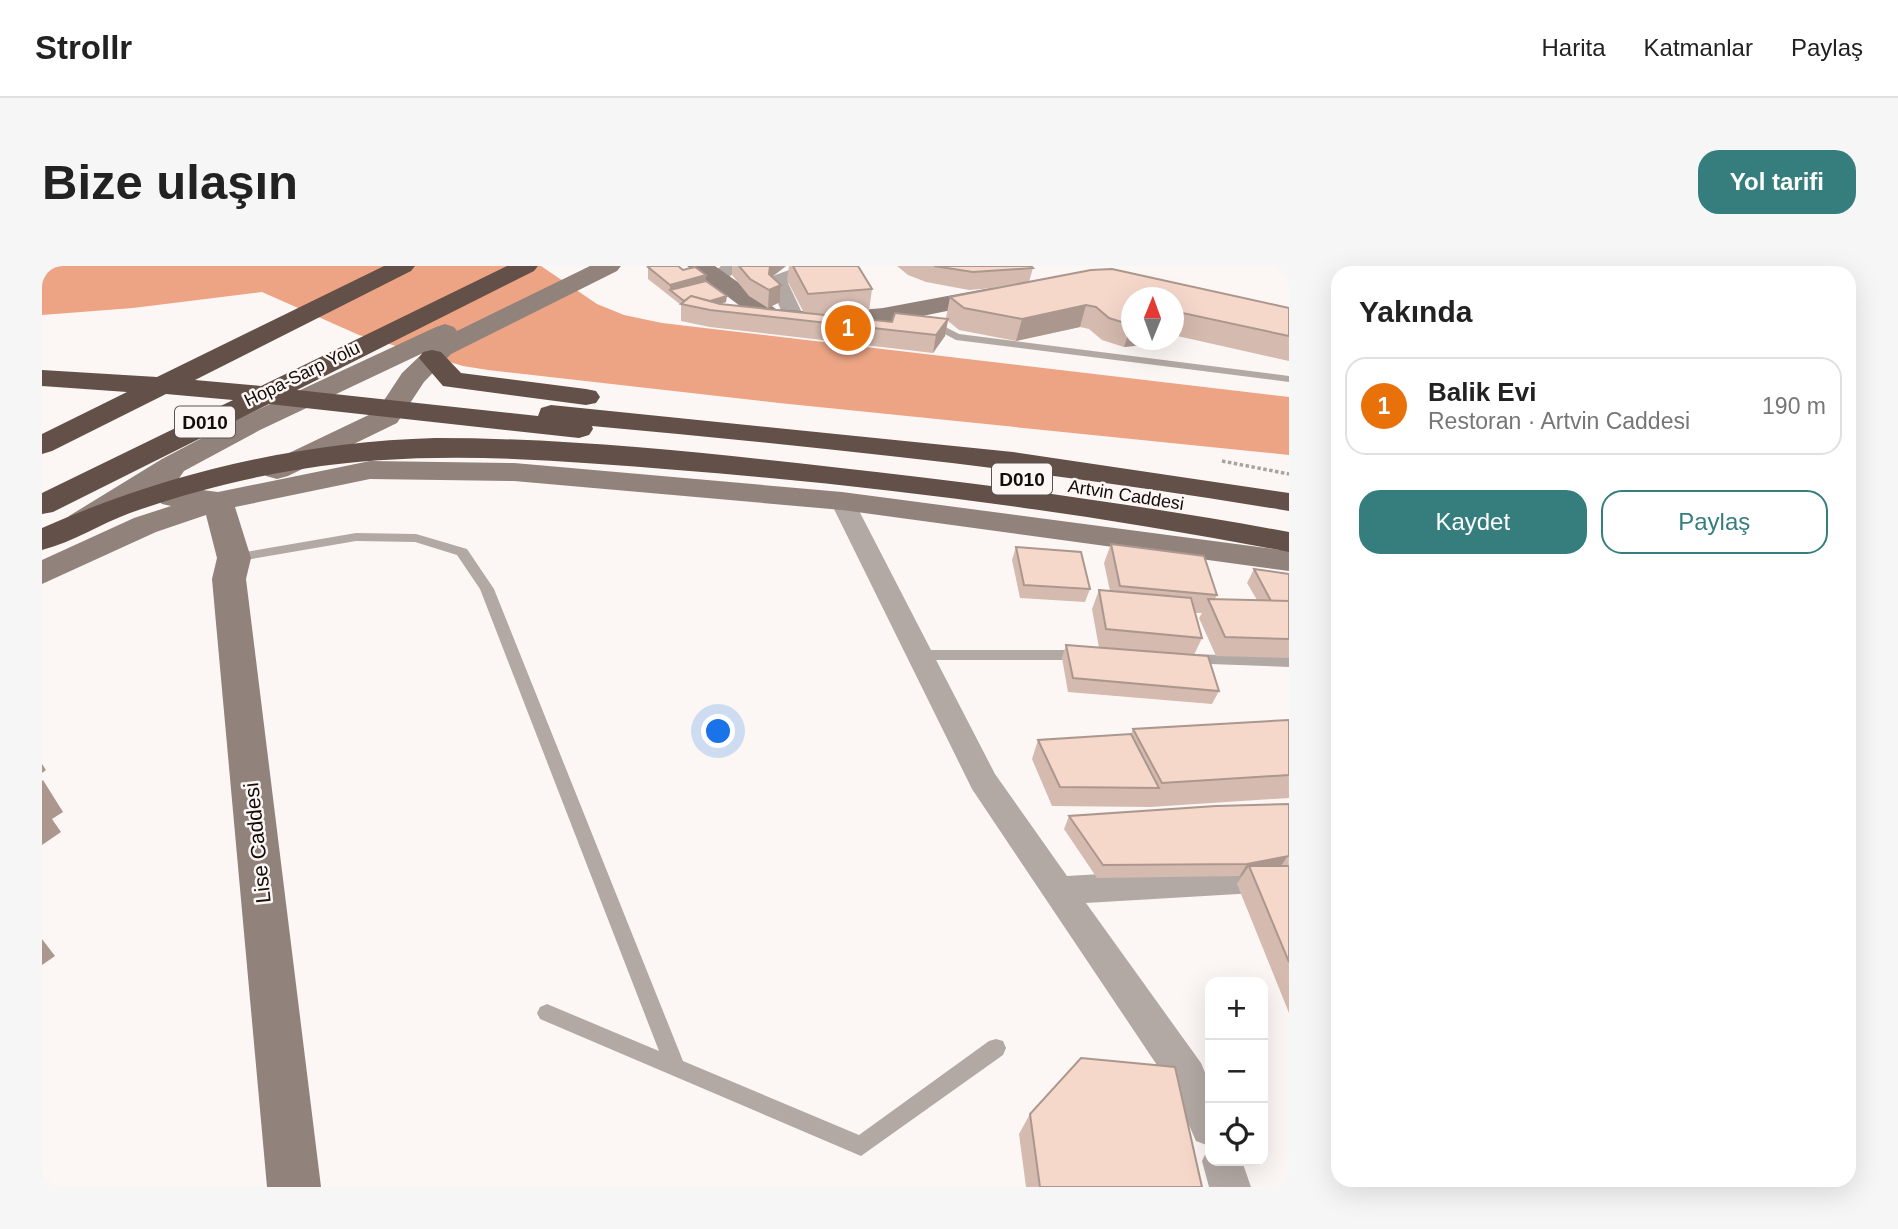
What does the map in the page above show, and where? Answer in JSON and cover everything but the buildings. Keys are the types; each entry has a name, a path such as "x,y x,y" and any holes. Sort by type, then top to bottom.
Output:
{"highway":[{"name":"D010","path":"42,445 403,266"},
{"name":"Hopa-Sarp Yolu","path":"42,505 526,266"},
{"path":"424,359 453,380 1112,454 1289,486"},
{"path":"42,368 752,449 1289,541"},
{"path":"42,378 212,389 752,449"},
{"path":"42,543 117,508 190,485 266,467 348,454 410,448 752,449"},
{"name":"Artvin Caddesi","path":"752,449 1064,467 1289,502"},
{"name":"Artvin Caddesi","path":"752,449 1013,478 1153,498 1289,523"}],"street":[{"path":"42,543 173,465 250,424 354,377 424,359 590,268"},
{"path":"716,270 769,316 828,321 1025,289"},
{"path":"789,275 777,282 795,318"},
{"path":"173,465 163,480 164,490 173,497 218,501 387,417 405,394 424,359"},
{"path":"42,573 145,525 218,501 370,470 514,471 842,501 1289,561"},
{"name":"Lise Caddesi","path":"218,501 234,558 229,579 293,1187"},
{"path":"842,501 983,781 1187,1076 1205,1116"},
{"path":"234,558 247,575 320,1187"},
{"path":"1060,890 1289,877"},
{"path":"1224,1166 1230,1187"}],"lane":[{"path":"912,308 956,337 1289,379"},
{"path":"234,558 356,537 416,538 462,552 487,589 676,1068"},
{"path":"919,655 1096,655"},
{"path":"1177,658 1289,662"},
{"path":"547,1013 861,1146 996,1048"}],"path":[{"path":"1222,461 1289,474"}],"shaded area":[{"path":"42,266 541,266 597,304 624,315 662,323 1289,397 1289,455 779,403 488,370 463,366 359,335 262,292 133,308 42,315"}],"place":[{"name":"Balik Evi","path":"848,328"}]}
